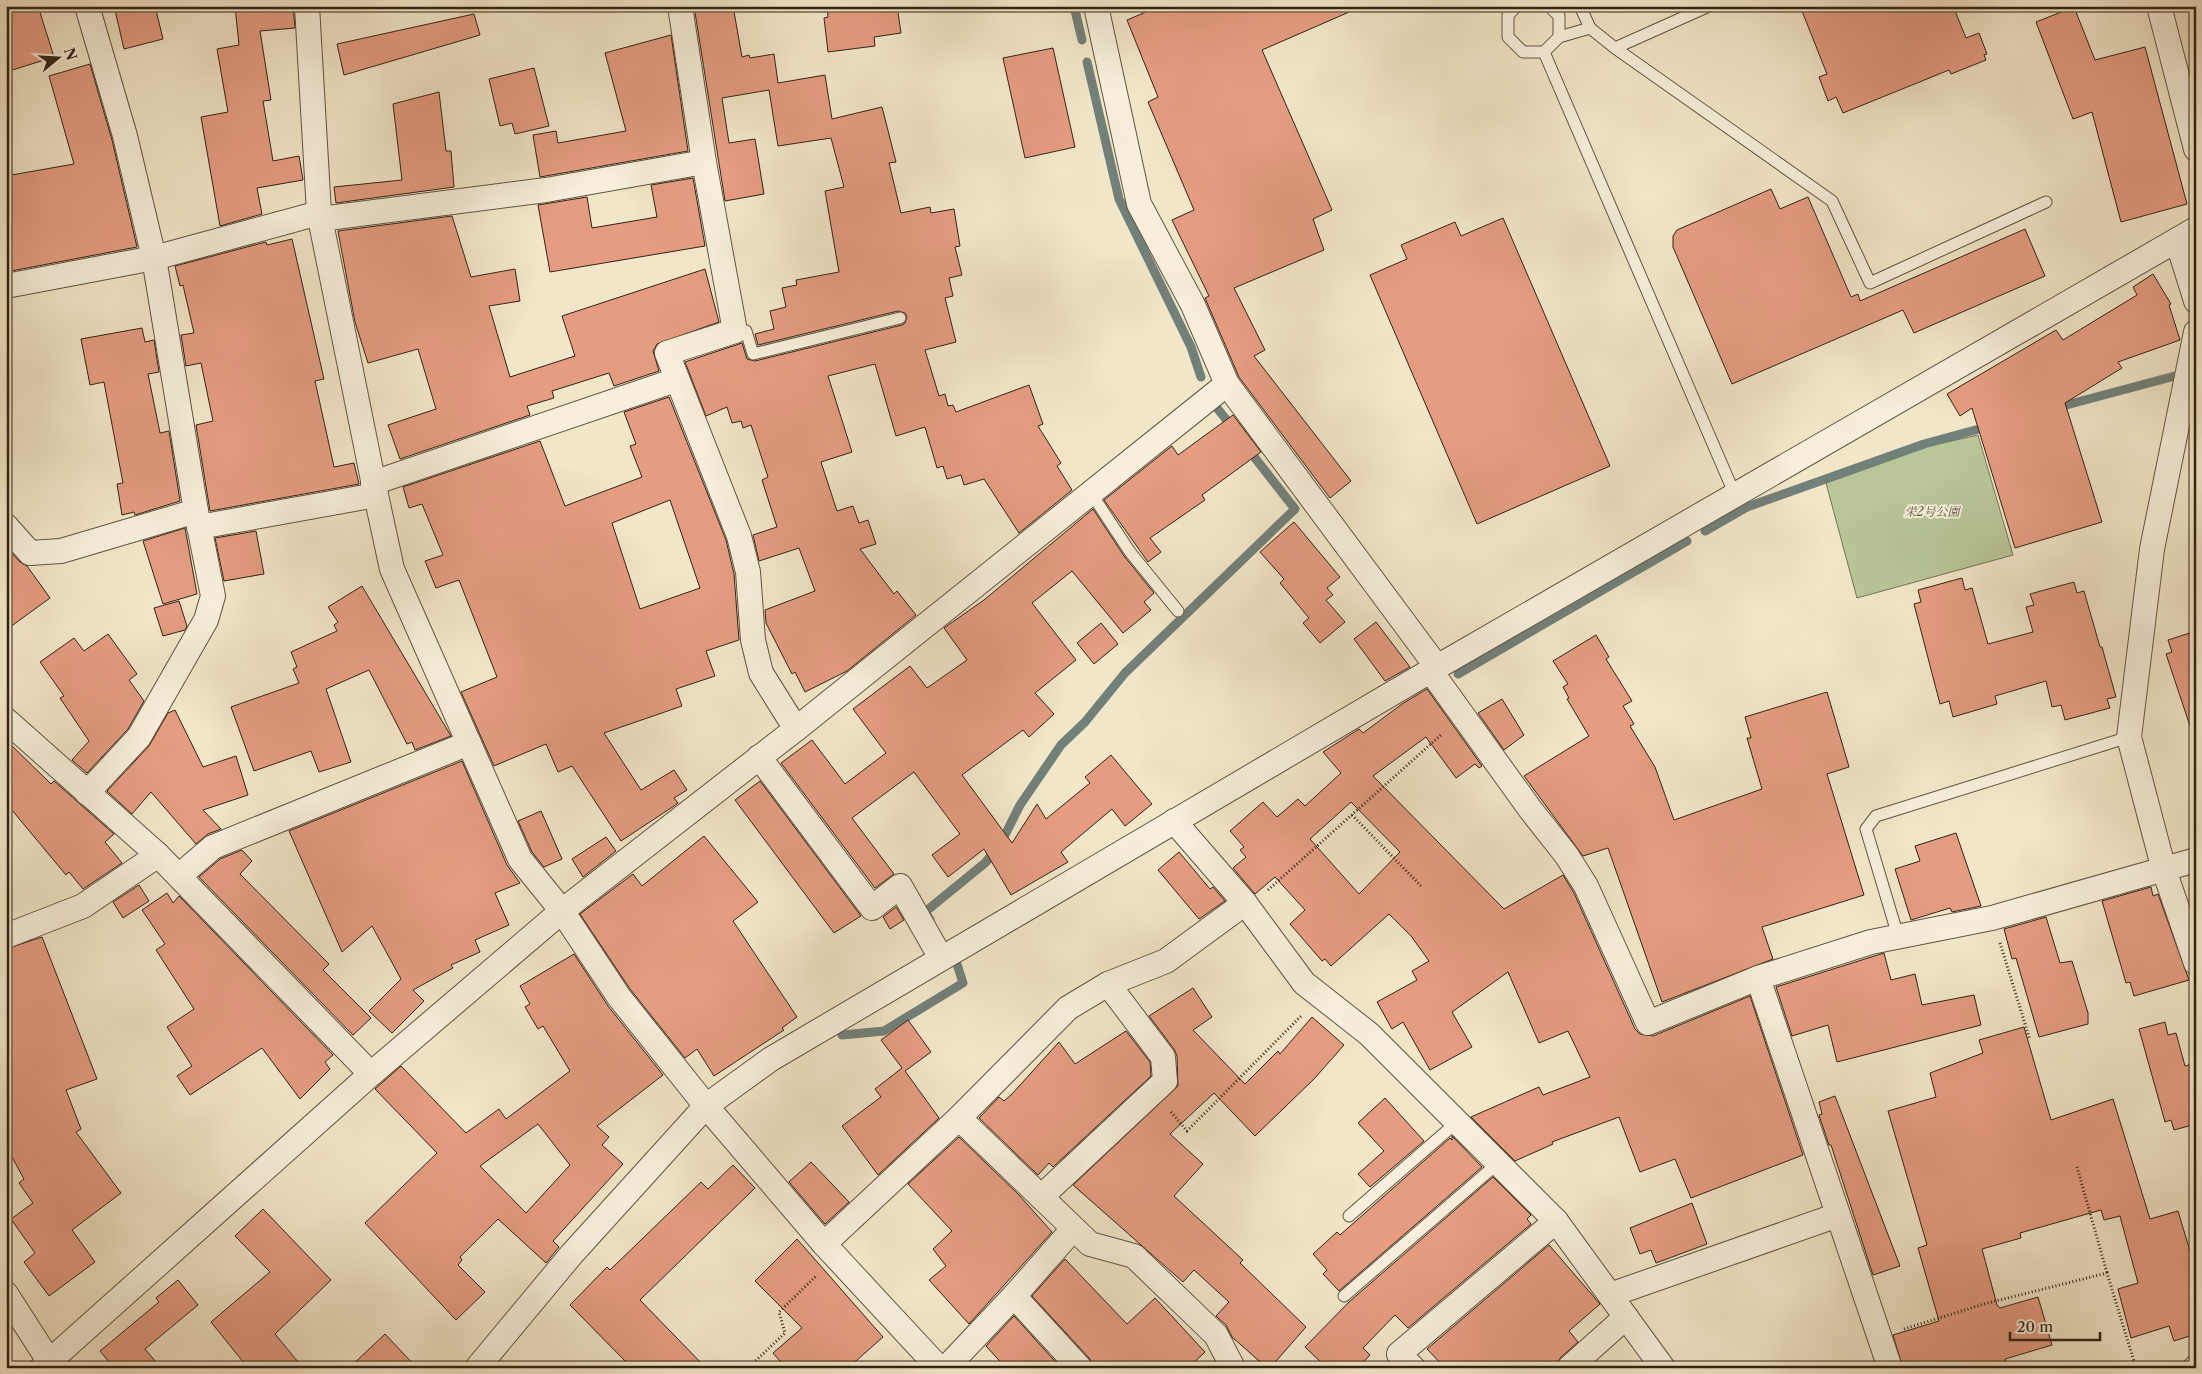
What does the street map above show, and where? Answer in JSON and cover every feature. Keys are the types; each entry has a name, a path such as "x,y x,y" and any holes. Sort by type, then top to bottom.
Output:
{"street":[{"path":"87,6 125,136 154,258 198,519 213,596 206,620 139,737 87,792"},
{"path":"307,6 320,216 374,489 392,569 520,859 562,911 619,997 706,1106 830,1250 939,1368"},
{"path":"680,6 704,162 735,331 667,353 676,380 739,536 748,572 753,640 761,673 796,729"},
{"path":"1096,6 1139,204 1192,305 1227,384 1434,668 1463,715 1530,809 1567,856 1586,886 1648,1022 1758,978 1872,942 1992,918 2196,860"},
{"path":"2159,6 2196,149"},
{"path":"6,286 154,258 320,216 546,190 704,162"},
{"path":"477,1368 571,1255 706,1106 771,1058 1434,668 2186,235 2196,301"},
{"path":"2196,332 2152,549 2129,737 2164,870 2196,963"},
{"path":"6,526 30,553 61,551 198,519 374,489 676,380"},
{"path":"6,1294 52,1363 372,1074 562,911 796,729 1227,384"},
{"path":"6,720 158,855 372,1074"},
{"path":"179,876 213,847 469,742"},
{"path":"758,758 872,908 900,886 941,958"},
{"path":"1174,821 1247,905 1304,983 1369,1034 1556,1221 1663,1368"},
{"path":"6,936 83,906 158,855"},
{"path":"830,1250 1068,1008 1108,984 1166,961 1247,905"},
{"path":"1758,978 1890,1368"},
{"path":"1041,1197 1165,1081 1163,1057 1108,984"},
{"path":"959,1118 1090,1244 1134,1256 1216,1335 1233,1368"},
{"path":"1610,1295 1838,1215"},
{"path":"1411,1367 1399,1354 1556,1221"},
{"path":"946,1368 1074,1229"},
{"path":"1014,1296 1080,1368"},
{"path":"1569,1368 1626,1317"}],"lane":[{"path":"1517,6 1508,15 1508,37 1523,52 1544,52 1559,37 1590,28"},
{"path":"1550,6 1559,16 1559,37"},
{"path":"1580,6 1590,28 1615,48 1832,201 1870,283 2046,202"},
{"path":"1615,48 1709,6"},
{"path":"1544,52 1735,495"},
{"path":"735,331 746,331 753,354 900,318"},
{"path":"1091,493 1130,552 1178,611"},
{"path":"1898,936 1866,829 1876,816 2129,737"},
{"path":"1349,1216 1456,1123"},
{"path":"1344,1296 1497,1164"}],"path":[{"path":"1247,905 1352,815 1463,715"},
{"path":"1352,815 1422,887"},
{"path":"1992,918 2030,1040"},
{"path":"1152,1092 1187,1131 1321,996"},
{"path":"2077,1167 2106,1273 2136,1368"},
{"path":"748,1368 785,1333 779,1312 830,1250"},
{"path":"1880,1337 1984,1304 2106,1273"}],"green space":[{"name":"栄2号公園","path":"1978,435 2013,555 1857,598 1826,483 1925,447"}],"building":[{"path":"6,6 38,6 54,57 6,72"},
{"path":"114,6 155,6 163,39 124,49"},
{"path":"235,6 293,6 295,28 260,31 271,100 263,101 273,161 299,156 303,180 257,188 262,214 220,226 201,117 228,112 217,49 239,45"},
{"path":"694,6 733,6 742,57 749,55 750,58 774,54 778,83 825,75 832,119 882,107 896,162 889,163 901,213 930,207 931,213 954,209 960,246 955,247 962,275 949,278 953,296 945,298 956,342 925,350 939,396 945,394 948,406 953,405 956,412 1029,385 1043,424 1038,426 1061,463 1057,466 1072,490 1019,533 984,479 964,485 961,475 947,479 943,466 937,468 925,427 896,436 875,364 828,376 852,452 821,462 837,511 853,506 859,523 868,520 876,544 860,549 894,594 897,591 916,615 847,671 805,692 795,672 792,674 766,623 765,610 815,591 799,548 759,561 753,535 777,527 762,480 768,477 751,425 743,428 741,421 732,423 727,407 706,416 685,362 742,343 747,359 755,361 902,325 907,317 905,313 898,311 758,345 755,334 774,329 770,311 786,307 782,288 797,285 796,280 839,272 825,191 844,187 831,138 778,146 769,90 722,98 729,143 755,139 764,194 725,201"},
{"path":"827,6 897,6 901,33 874,37 875,46 828,52 824,18 828,17"},
{"path":"1160,6 1363,6 1262,50 1332,210 1313,219 1324,250 1234,288 1265,350 1254,356 1351,481 1330,498 1239,377 1205,298 1209,296 1172,220 1194,210 1148,102 1158,97 1127,20"},
{"path":"1800,6 1953,6 1966,38 1979,33 1987,54 1984,55 1986,60 1951,74 1949,70 1843,113 1836,97 1828,101 1819,77 1827,74"},
{"path":"2074,7 2095,60 2145,47 2187,204 2121,222 2092,112 2073,119 2036,22"},
{"path":"474,14 480,35 344,75 337,44"},
{"path":"671,35 688,151 540,177 533,135 556,131 558,143 626,131 605,53"},
{"path":"1053,48 1075,147 1025,158 1003,58"},
{"path":"90,64 112,140 137,247 6,272 6,176 74,164 49,76"},
{"path":"534,68 549,126 515,134 512,123 500,126 489,79"},
{"path":"439,92 446,151 451,151 454,187 336,203 334,187 402,180 393,104"},
{"path":"693,178 705,246 550,272 538,205 587,197 592,228 657,217 651,185"},
{"path":"1771,189 1780,209 1808,197 1851,297 1858,294 1860,301 2025,229 2045,276 1914,333 1903,310 1732,384 1673,247 1673,236 1677,230"},
{"path":"452,216 471,277 515,269 520,301 489,306 510,377 575,356 562,316 705,269 719,322 657,344 653,351 659,371 614,386 609,373 552,391 554,398 527,406 530,415 400,459 388,425 436,409 418,349 368,363 355,322 338,231"},
{"path":"1503,218 1610,466 1477,524 1370,275 1407,259 1401,245 1455,222 1461,236"},
{"path":"292,239 324,379 315,381 334,467 354,463 359,484 210,511 196,425 213,421 201,363 186,366 181,335 194,333 183,285 180,286 175,266 266,242 267,245"},
{"path":"2153,274 2171,304 2169,305 2180,340 2118,362 2122,368 2065,403 2102,522 2015,548 1972,408 1960,416 1947,394 2056,330 2063,340 2137,295 2133,287"},
{"path":"142,328 145,342 154,340 159,372 148,374 160,433 169,431 180,501 135,515 134,512 122,515 117,484 123,483 104,382 90,385 81,339"},
{"path":"669,397 726,540 734,574 739,640 706,651 715,676 676,689 682,706 604,733 641,790 674,770 687,790 674,798 678,803 621,841 572,766 558,772 546,744 494,766 461,692 497,677 459,580 436,588 425,561 443,555 422,504 409,508 403,487 540,441 565,506 642,477 630,446 636,444 624,412","holes":["670,500 700,588 640,609 612,523"]},
{"path":"1233,415 1261,452 1202,495 1205,500 1150,538 1161,552 1148,562 1104,500 1172,446 1178,455"},
{"path":"1093,509 1124,556 1154,593 1144,602 1151,610 1123,633 1072,571 1032,603 1076,660 1035,693 1054,714 1029,737 1023,730 962,775 1012,843 1037,804 1046,819 1090,783 1085,777 1111,755 1152,804 1125,826 1112,809 1061,852 1068,862 1011,895 984,849 948,877 932,855 960,834 914,772 852,818 894,874 875,888 781,763 812,740 845,784 886,753 853,709 910,666 927,688 967,660 944,628 984,600"},
{"path":"1294,522 1340,577 1327,588 1333,595 1326,600 1345,622 1320,643 1303,623 1309,618 1280,583 1284,579 1260,552"},
{"path":"185,528 197,594 163,604 143,541"},
{"path":"256,531 264,574 224,581 215,538"},
{"path":"6,547 20,562 27,566 50,598 6,630"},
{"path":"1962,578 1965,590 1972,588 1988,644 2033,632 2026,607 2034,605 2030,594 2074,582 2077,593 2084,591 2100,647 2102,647 2116,697 2107,699 2110,708 2065,720 2061,705 2052,707 2046,681 1995,696 1997,704 1953,717 1949,701 1940,704 1914,604 1921,602 1918,590"},
{"path":"362,586 451,736 415,750 412,742 407,744 369,670 326,689 351,762 319,772 311,751 254,771 231,707 299,683 293,669 297,667 291,652 337,631 334,625 338,622 328,607"},
{"path":"179,601 187,626 185,630 163,636 154,608"},
{"path":"1376,622 1410,667 1385,681 1354,639"},
{"path":"1101,623 1118,644 1094,664 1077,643"},
{"path":"2196,631 2196,728 2191,729 2166,654 2172,652 2168,640"},
{"path":"108,634 137,674 129,680 144,701 128,729 87,773 72,760 89,741 60,698 64,696 40,662 74,638 84,651"},
{"path":"1596,635 1609,657 1606,659 1632,701 1623,706 1634,724 1630,726 1655,767 1674,820 1762,789 1747,738 1751,738 1745,717 1827,692 1849,767 1827,774 1864,895 1762,927 1773,959 1662,1002 1608,848 1583,856 1524,776 1589,736 1567,699 1569,698 1563,687 1568,684 1553,661"},
{"path":"1427,689 1482,766 1479,768 1475,764 1456,778 1426,737 1373,776 1504,909 1563,875 1574,893 1635,1029 1640,1034 1653,1036 1750,996 1803,1155 1691,1198 1675,1159 1640,1172 1619,1117 1552,1142 1553,1144 1515,1161 1471,1117 1539,1087 1543,1095 1590,1077 1568,1031 1539,1043 1508,972 1452,1012 1472,1047 1430,1070 1403,1022 1392,1029 1377,1002 1417,980 1412,971 1429,961 1411,936 1389,914 1331,966 1325,959 1322,961 1290,924 1305,910 1275,877 1255,894 1233,868 1246,857 1240,850 1244,847 1230,831 1263,802 1277,817 1298,799 1305,806 1341,773 1323,752 1359,729 1363,733 1402,704","holes":["1351,802 1400,852 1359,894 1310,839"]},
{"path":"1502,699 1524,735 1504,750 1478,713"},
{"path":"175,710 203,767 236,756 248,795 203,810 221,829 208,834 196,844 151,792 132,814 107,791 149,746 168,713"},
{"path":"6,740 51,784 54,781 114,834 105,842 122,863 83,889 69,872 66,875 6,803"},
{"path":"462,761 507,865 520,883 495,893 509,925 475,940 480,952 451,965 453,968 413,990 424,1001 392,1033 369,1011 401,979 372,926 342,952 289,831"},
{"path":"760,781 861,916 834,933 735,800"},
{"path":"541,811 562,859 544,867 532,852 518,821"},
{"path":"1956,833 1981,906 1952,912 1950,908 1911,920 1895,869 1920,861 1915,846"},
{"path":"704,836 758,902 733,921 797,1017 782,1028 784,1030 714,1076 697,1049 685,1058 630,989 580,914 633,874 642,886"},
{"path":"606,837 616,851 583,877 572,859"},
{"path":"242,850 252,861 240,874 329,964 323,970 371,1018 353,1035 199,877 220,859"},
{"path":"1179,852 1210,889 1213,887 1225,901 1199,919 1158,870"},
{"path":"139,885 149,901 123,918 113,902"},
{"path":"2151,887 2153,896 2158,894 2189,980 2134,996 2130,982 2126,983 2102,901"},
{"path":"167,893 173,903 179,896 333,1055 325,1062 330,1069 300,1099 262,1048 190,1095 177,1076 192,1066 167,1027 194,1009 156,950 165,944 142,910"},
{"path":"896,907 904,920 890,929 883,917"},
{"path":"2046,917 2060,963 2072,961 2088,1013 2088,1024 2039,1037 2016,958 2012,959 2004,929"},
{"path":"42,937 97,1079 66,1090 81,1129 76,1132 121,1193 72,1230 95,1262 49,1296 24,1262 35,1253 11,1219 33,1203 19,1183 24,1179 6,1146 6,949"},
{"path":"1884,953 1891,980 1915,974 1922,1005 1974,995 1981,1025 1837,1062 1828,1025 1792,1036 1776,987"},
{"path":"574,954 608,1006 663,1075 597,1126 609,1137 602,1145 623,1164 553,1241 559,1247 546,1263 498,1219 460,1257 462,1260 458,1265 485,1292 456,1320 365,1223 437,1153 375,1089 401,1066 466,1133 499,1109 506,1119 570,1071 543,1026 538,1029 525,1007 530,1004 520,986","holes":["538,1124 570,1165 526,1213 480,1166"]},
{"path":"1193,988 1212,1017 1193,1030 1245,1084 1278,1051 1280,1054 1312,1017 1344,1045 1314,1079 1255,1136 1214,1093 1170,1134 1203,1164 1174,1196 1243,1260 1240,1263 1306,1327 1270,1368 1267,1368 1232,1337 1226,1325 1216,1316 1229,1302 1194,1270 1183,1282 1073,1185 1178,1086 1177,1056 1174,1049 1149,1016"},
{"path":"908,1020 931,1052 905,1071 939,1118 878,1175 842,1126 881,1097 875,1089 902,1068 881,1040"},
{"path":"2165,1022 2168,1035 2176,1033 2185,1066 2196,1063 2196,1124 2174,1130 2171,1120 2165,1122 2139,1029"},
{"path":"2024,1027 2051,1120 2113,1099 2150,1219 2178,1211 2196,1271 2196,1334 2174,1341 2169,1326 2131,1338 2118,1289 2138,1283 2120,1216 2104,1220 2101,1210 2020,1233 2021,1238 1982,1249 1997,1305 2000,1308 2038,1297 2052,1345 2005,1359 2007,1368 1903,1368 1893,1335 1939,1321 1918,1248 1927,1245 1888,1111 1936,1097 1930,1073 1983,1053 1979,1040"},
{"path":"1126,1031 1150,1062 1151,1076 1053,1167 1049,1163 1038,1175 979,1118 999,1097 1004,1101 1012,1094 1059,1042 1075,1064"},
{"path":"1835,1096 1900,1266 1873,1275 1831,1145 1829,1145 1819,1115 1822,1114 1819,1102"},
{"path":"1385,1098 1424,1141 1370,1187 1358,1174 1384,1151 1358,1123"},
{"path":"1452,1136 1482,1167 1339,1291 1323,1274 1327,1270 1313,1254 1337,1232 1340,1235 1450,1138 1452,1140"},
{"path":"959,1137 1019,1195 1052,1232 969,1324 929,1280 946,1266 933,1249 952,1231 908,1184"},
{"path":"811,1162 849,1202 825,1224 789,1182"},
{"path":"733,1165 755,1188 640,1300 706,1368 632,1368 570,1305 607,1267 610,1270 701,1182 708,1189"},
{"path":"1493,1177 1531,1215 1527,1219 1531,1224 1408,1328 1395,1315 1363,1348 1370,1355 1358,1368 1327,1368 1305,1347 1349,1302"},
{"path":"1692,1203 1707,1244 1656,1263 1651,1250 1640,1254 1630,1228"},
{"path":"263,1209 331,1280 275,1334 303,1368 248,1368 211,1322 270,1272 235,1236"},
{"path":"797,1239 883,1337 848,1368 786,1368 773,1353 802,1328 755,1281"},
{"path":"1549,1245 1600,1304 1569,1331 1578,1342 1560,1358 1556,1368 1445,1368 1427,1349"},
{"path":"1065,1259 1127,1324 1155,1298 1205,1352 1188,1368 1093,1368 1090,1359 1032,1296"},
{"path":"178,1280 198,1305 145,1349 161,1368 114,1368 100,1351 159,1302 156,1298"},
{"path":"1014,1316 1061,1368 1006,1368 986,1346"},
{"path":"385,1334 417,1368 349,1368"}],"waterway":[{"path":"1074,6 1082,40"},
{"path":"1087,62 1119,199 1191,347 1201,377"},
{"path":"2055,408 2175,376"},
{"path":"1217,408 1233,428"},
{"path":"1705,531 1747,507 1924,444 1990,426"},
{"path":"930,920 925,912 985,863 1000,845 1020,805 1061,745 1085,722 1125,673 1295,509 1248,449"},
{"path":"1458,674 1687,541"},
{"path":"842,1035 884,1031 963,983 957,964"}]}
